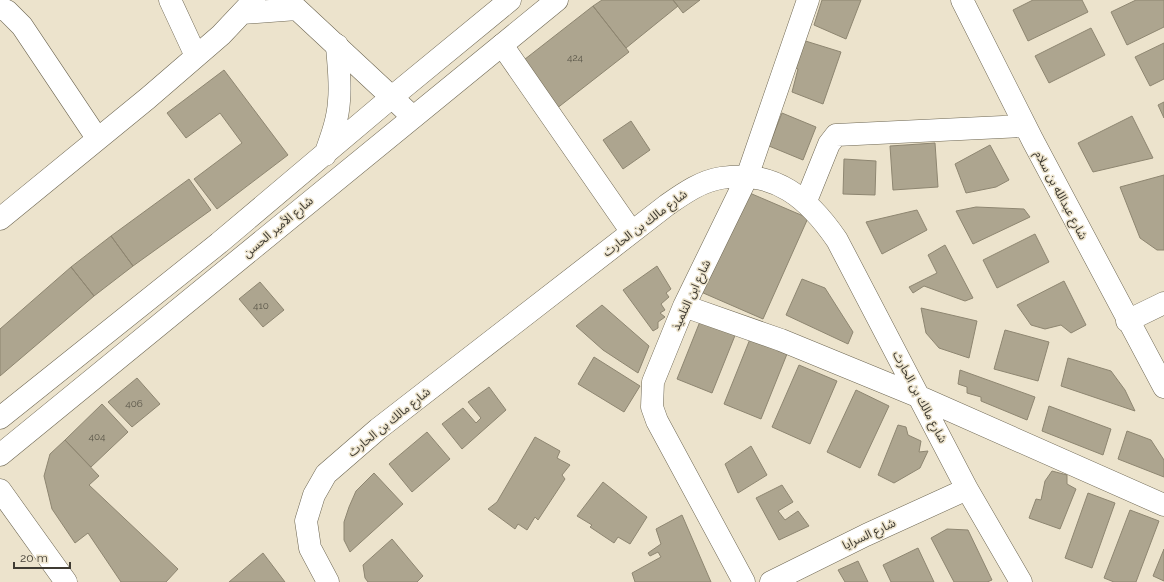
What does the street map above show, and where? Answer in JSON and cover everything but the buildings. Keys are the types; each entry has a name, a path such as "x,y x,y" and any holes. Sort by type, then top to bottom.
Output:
{"main road":[{"path":"170,0 196,56"},
{"path":"0,418 147,301 325,155 392,97 510,0"},
{"name":"شارع الأمير الحسن","path":"0,455 557,0"},
{"name":"شارع ابن التلميذ","path":"744,582 666,442 652,407 653,382 684,306 747,177 808,0"},
{"name":"شارع عبدالله بن سلام","path":"962,0 1025,126 1164,387"},
{"path":"0,219 196,56 248,7 297,5 413,117"},
{"path":"0,8 7,11 22,26 97,138"},
{"path":"325,155 334,127 339,102 340,84 337,45"},
{"path":"502,45 632,231"},
{"path":"806,201 829,144 836,135 1025,126"},
{"name":"شارع مالك بن الحارث","path":"328,582 310,548 306,521 314,495 326,474 378,429 632,231 690,189 720,178 747,177 776,183 794,192 806,201 822,218 837,240 967,489 1021,582"},
{"path":"1128,321 1164,303"},
{"path":"684,306 781,340 920,397 1164,505"},
{"name":"شارع السرايا","path":"771,582 866,535 967,489"},
{"path":"3,500 66,582"}]}
